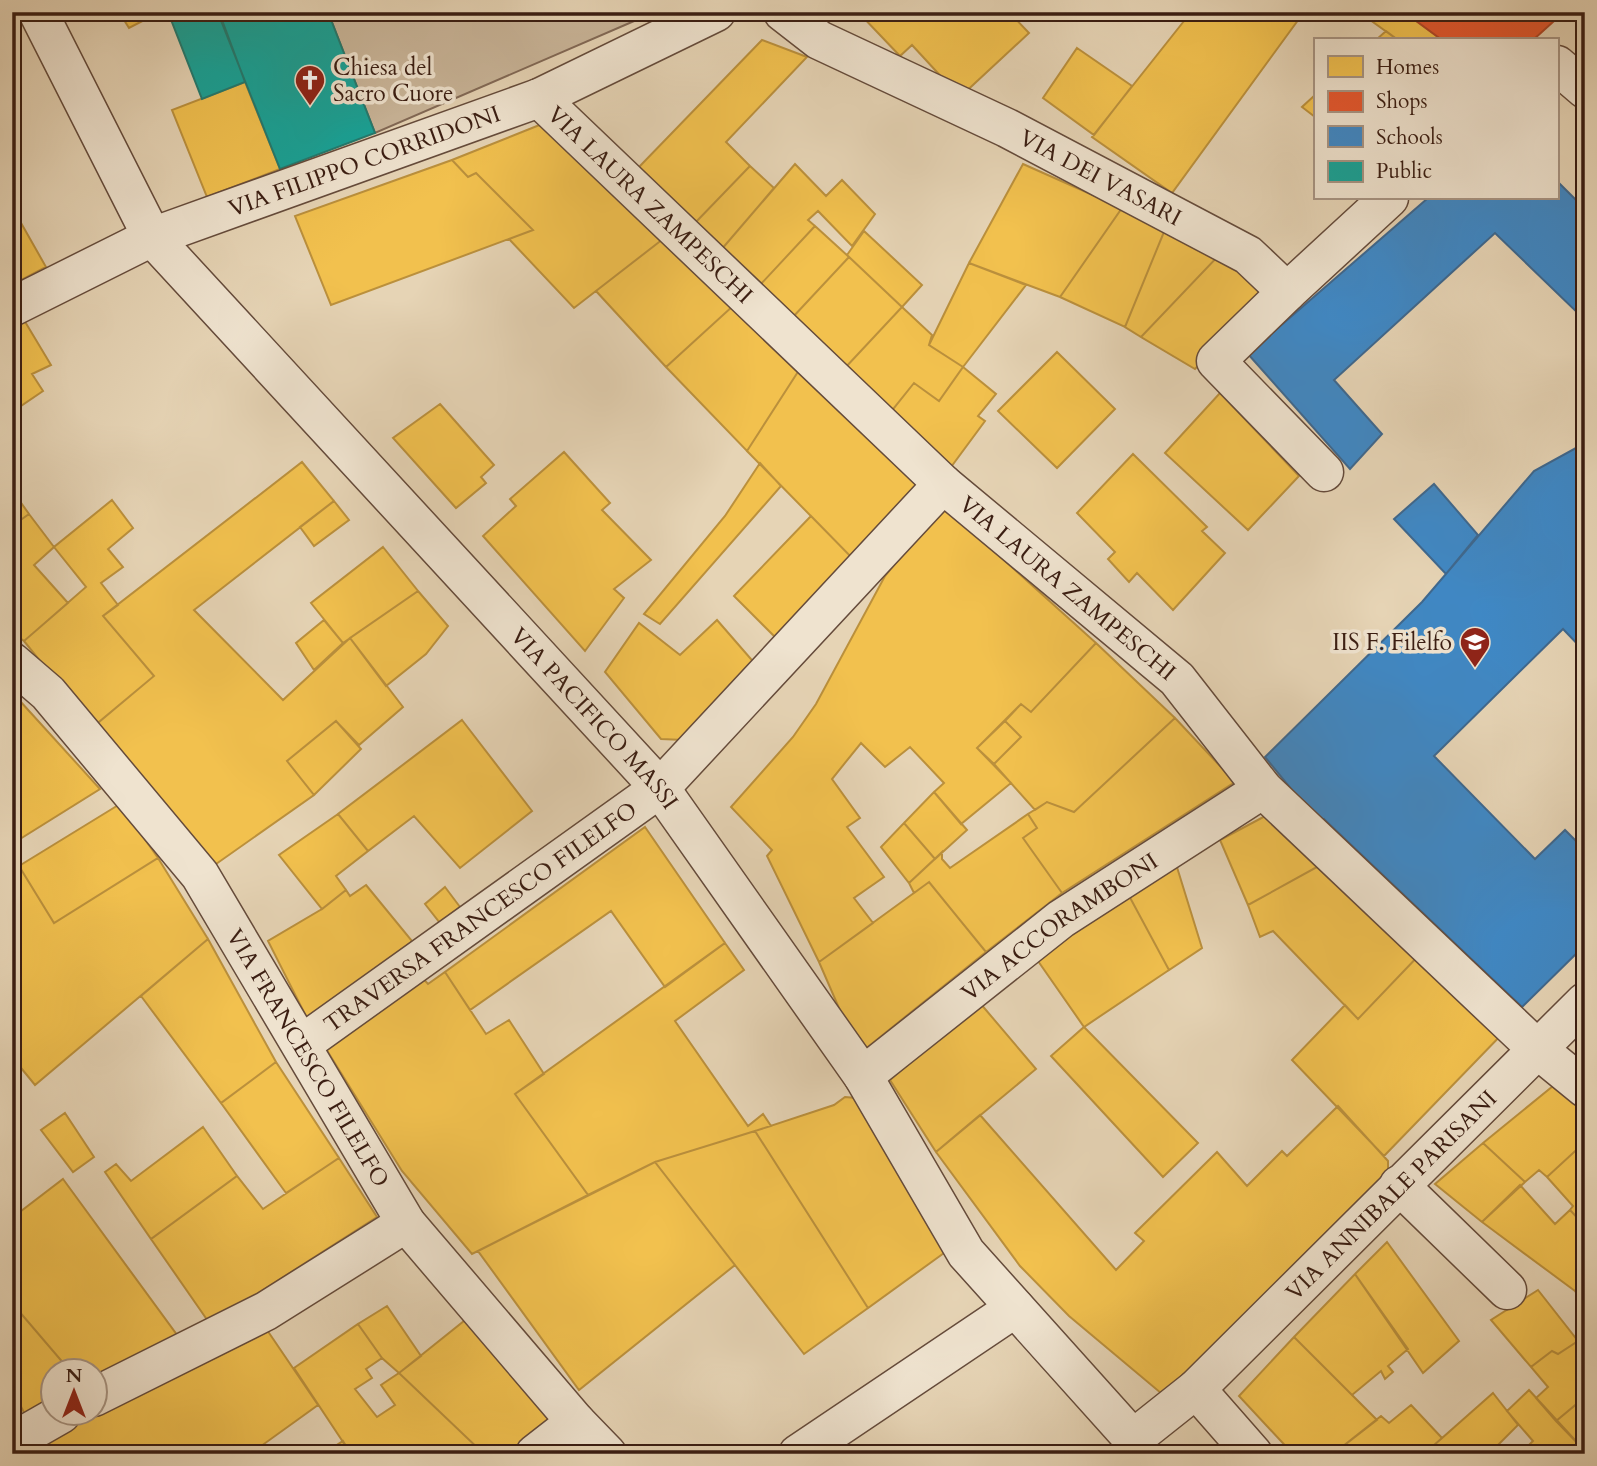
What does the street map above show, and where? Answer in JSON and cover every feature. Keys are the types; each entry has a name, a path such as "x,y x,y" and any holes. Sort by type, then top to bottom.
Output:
{"street":[{"name":"VIA PACIFICO MASSI","path":"38,12 152,237 660,788 863,1076 966,1253 1131,1446"},
{"name":"VIA FILIPPO CORRIDONI","path":"12,307 152,237 540,98 716,12"},
{"name":"VIA DEI VASARI","path":"783,12 819,40 1007,128 1248,256 1287,292"},
{"path":"1558,66 1585,89"},
{"name":"VIA LAURA ZAMPESCHI","path":"540,98 943,484 1177,679 1263,789 1536,1048 1585,1088"},
{"path":"1324,472 1216,361 1387,200"},
{"name":"TRAVERSA FRANCESCO FILELFO","path":"302,1044 660,788 943,484"},
{"name":"VIA FRANCESCO FILELFO","path":"12,662 48,693 200,875 406,1223 576,1422 607,1454"},
{"name":"VIA ACCORAMBONI","path":"863,1076 1061,919 1263,789"},
{"name":"VIA ANNIBALE PARISANI","path":"1131,1446 1196,1389 1585,1002"},
{"path":"1399,1185 1507,1290"},
{"path":"108,1390 266,1311 406,1223"},
{"path":"798,1454 1015,1308"},
{"path":"1196,1389 1253,1454"},
{"path":"536,1454 576,1422"},
{"path":"12,1441 38,1426"}],"shaded area":[{"path":"328,12 655,12 375,133"}],"building: Homes":[{"path":"119,12 160,12 129,28"},
{"path":"858,12 1009,12 1029,33 960,97 912,45 900,56"},
{"path":"1173,12 1304,12 1172,193 1092,137 1184,21"},
{"path":"1359,12 1404,12 1439,38 1395,38"},
{"path":"1386,31 1395,38 1378,38"},
{"path":"762,40 807,57 726,142 750,166 694,224 639,167"},
{"path":"1077,48 1132,86 1094,135 1043,98"},
{"path":"245,82 280,169 207,197 172,110"},
{"path":"1314,96 1314,116 1302,107"},
{"path":"547,122 663,239 574,308 509,239 533,230 476,173 468,177 452,160"},
{"path":"452,160 468,177 476,173 533,230 331,305 295,216"},
{"path":"795,164 826,196 842,180 875,214 852,246 818,211 808,220 815,226 760,285 721,250"},
{"path":"1023,164 1122,208 1060,297 969,263"},
{"path":"750,166 774,188 721,250 694,224"},
{"path":"12,207 46,267 12,285"},
{"path":"1122,208 1166,227 1125,327 1060,297"},
{"path":"815,226 849,257 792,318 760,285"},
{"path":"1166,227 1222,252 1141,337 1125,327"},
{"path":"864,231 922,285 902,307 847,255"},
{"path":"663,239 734,305 666,367 596,291"},
{"path":"1222,252 1269,290 1195,369 1141,337"},
{"path":"849,257 902,307 844,369 792,318"},
{"path":"969,263 1026,285 963,367 929,345"},
{"path":"734,305 803,364 747,451 666,367"},
{"path":"902,307 932,335 929,345 963,367 939,401 914,383 890,413 844,369"},
{"path":"24,320 51,365 32,374 43,391 12,412 12,325"},
{"path":"1057,352 1115,409 1057,468 998,411"},
{"path":"803,364 919,488 859,565 747,451"},
{"path":"963,367 996,394 978,416 985,421 951,467 890,413 914,383 939,401"},
{"path":"1220,393 1299,476 1248,530 1165,453"},
{"path":"440,404 494,465 481,477 486,483 456,508 393,438"},
{"path":"564,452 610,503 602,510 651,560 614,589 624,598 585,651 483,536 516,506 510,499"},
{"path":"1133,454 1207,527 1202,531 1225,553 1173,610 1137,573 1129,582 1108,559 1115,552 1077,513"},
{"path":"302,462 334,501 194,610 283,700 350,638 403,707 359,745 336,721 287,761 314,795 209,869 93,727 154,676 103,616"},
{"path":"760,463 781,486 660,624 644,614 725,516"},
{"path":"12,490 29,514 12,526"},
{"path":"112,500 133,528 108,549 123,567 101,583 118,605 103,616 154,676 93,727 24,641 86,587 54,547"},
{"path":"334,501 349,520 314,546 300,527"},
{"path":"943,505 1096,643 1031,712 1021,704 977,748 1011,783 961,824 934,792 944,783 910,747 885,767 861,743 832,779 860,818 847,827 884,877 854,898 873,923 819,962 767,856 772,850 731,807 793,737 816,704 885,576"},
{"path":"29,514 54,547 34,565 68,603 24,641 12,632 12,526"},
{"path":"811,516 859,565 781,643 734,596"},
{"path":"383,547 418,591 343,643 311,603"},
{"path":"418,591 448,626 426,654 386,686 350,638"},
{"path":"324,620 343,643 314,670 296,643"},
{"path":"717,620 757,666 684,740 661,739 605,672 639,623 680,655"},
{"path":"1096,643 1175,718 1074,812 1047,802 1035,810 994,764 1021,737 1005,721 1021,704 1031,712"},
{"path":"12,694 20,701 12,707"},
{"path":"20,701 100,789 12,844 12,707"},
{"path":"1175,718 1235,782 1062,893 1023,838 1037,828 1028,814 1047,802 1074,812"},
{"path":"462,720 532,811 460,868 414,816 368,851 338,814"},
{"path":"336,721 361,749 314,795 287,761"},
{"path":"1005,721 1021,737 994,764 977,748"},
{"path":"934,792 967,830 935,859 904,823"},
{"path":"120,804 158,858 54,923 19,866"},
{"path":"338,814 368,851 336,876 346,890 322,909 279,855"},
{"path":"1028,814 1037,828 1023,838 1062,893 986,952 929,882 914,893 909,883 942,852 942,859 950,868"},
{"path":"1269,814 1326,862 1248,905 1220,840"},
{"path":"904,823 935,859 909,883 881,847"},
{"path":"645,827 725,943 665,987 611,911 470,1010 445,972"},
{"path":"158,858 208,939 35,1085 17,1063 12,1067 12,873 19,866 54,923"},
{"path":"1326,862 1423,951 1358,1019 1273,931 1260,937 1248,905"},
{"path":"1176,864 1202,948 1169,970 1127,892"},
{"path":"929,882 986,952 859,1054 819,962"},
{"path":"366,885 412,941 404,953 311,1026 268,941 322,909 346,890 350,896"},
{"path":"445,887 460,907 440,923 425,904"},
{"path":"1127,892 1169,970 1084,1027 1038,961"},
{"path":"208,939 276,1062 221,1103 141,996"},
{"path":"725,943 744,970 675,1021 748,1126 763,1114 771,1126 655,1162 588,1195 515,1094"},
{"path":"1423,951 1507,1029 1384,1156 1292,1060 1345,1005 1358,1019"},
{"path":"445,972 486,1034 509,1020 544,1074 515,1094 588,1195 472,1254 402,1171 323,1044 418,973 428,984"},
{"path":"980,1003 1036,1069 936,1152 890,1080"},
{"path":"1084,1027 1198,1143 1163,1177 1051,1056"},
{"path":"276,1062 339,1158 286,1193 221,1103"},
{"path":"1553,1086 1585,1111 1585,1142 1547,1177 1539,1170 1525,1182 1483,1143"},
{"path":"845,1097 867,1099 944,1253 868,1308 755,1131 834,1105"},
{"path":"1338,1106 1388,1161 1388,1174 1168,1399 1069,1316 1020,1266 936,1152 980,1115 1116,1270 1144,1241 1135,1233 1217,1152 1247,1186 1282,1151 1287,1156"},
{"path":"65,1113 94,1157 73,1172 41,1130"},
{"path":"203,1127 237,1176 151,1239 105,1172 116,1164 131,1181"},
{"path":"755,1131 868,1308 804,1354 655,1162"},
{"path":"1585,1142 1585,1226 1570,1210 1573,1206 1547,1177"},
{"path":"1483,1143 1525,1182 1482,1222 1435,1184"},
{"path":"339,1158 377,1217 210,1324 151,1239 237,1176 263,1209"},
{"path":"655,1162 735,1265 579,1390 478,1251"},
{"path":"63,1179 180,1339 108,1376 108,1358 59,1358 12,1303 12,1218"},
{"path":"1520,1185 1555,1224 1570,1210 1585,1226 1585,1281 1575,1291 1482,1222"},
{"path":"1387,1242 1459,1341 1423,1373 1355,1274"},
{"path":"1355,1274 1408,1349 1388,1366 1393,1372 1385,1379 1381,1371 1352,1395 1294,1337"},
{"path":"1585,1281 1585,1307 1575,1291"},
{"path":"1538,1290 1578,1341 1558,1354 1552,1351 1531,1367 1491,1320"},
{"path":"12,1303 59,1358 38,1358 38,1413 27,1419 12,1388"},
{"path":"387,1306 421,1356 399,1373 382,1358 358,1324"},
{"path":"469,1317 550,1420 514,1454 484,1454 399,1373"},
{"path":"358,1324 382,1358 366,1369 372,1378 355,1389 377,1417 395,1405 381,1385 399,1373 484,1454 351,1454 294,1368"},
{"path":"265,1327 318,1405 250,1454 19,1454 69,1428 108,1428 108,1408"},
{"path":"1294,1337 1377,1420 1333,1454 1293,1454 1239,1396"},
{"path":"1578,1341 1585,1349 1585,1397 1556,1421 1536,1398 1548,1387 1531,1367 1552,1351 1558,1354"},
{"path":"1529,1390 1585,1454 1520,1454 1533,1441 1507,1411"},
{"path":"1493,1393 1518,1425 1489,1454 1424,1454"},
{"path":"1585,1397 1585,1451 1556,1421"},
{"path":"1411,1405 1442,1438 1424,1454 1333,1454 1381,1416 1389,1423"},
{"path":"343,1441 351,1454 323,1454 326,1452"}],"building: Shops":[{"path":"1404,12 1564,12 1535,38 1439,38"}],"building: Schools":[{"path":"1558,182 1585,209 1585,320 1495,233 1334,380 1382,434 1350,469 1248,354 1426,200 1558,200"},
{"path":"1585,443 1585,652 1563,629 1434,756 1535,859 1565,830 1585,850 1585,945 1522,1007 1324,819 1319,823 1265,757 1422,602 1534,471"},
{"path":"1434,484 1478,535 1446,574 1394,519"}],"building: Public":[{"path":"168,12 219,12 245,82 202,99"},
{"name":"Chiesa del Sacro Cuore","path":"328,12 375,133 280,169 218,13"}],"place":[{"name":"Chiesa del Sacro Cuore","path":"310,107"},
{"name":"IIS F. Filelfo","path":"1475,669"}]}
